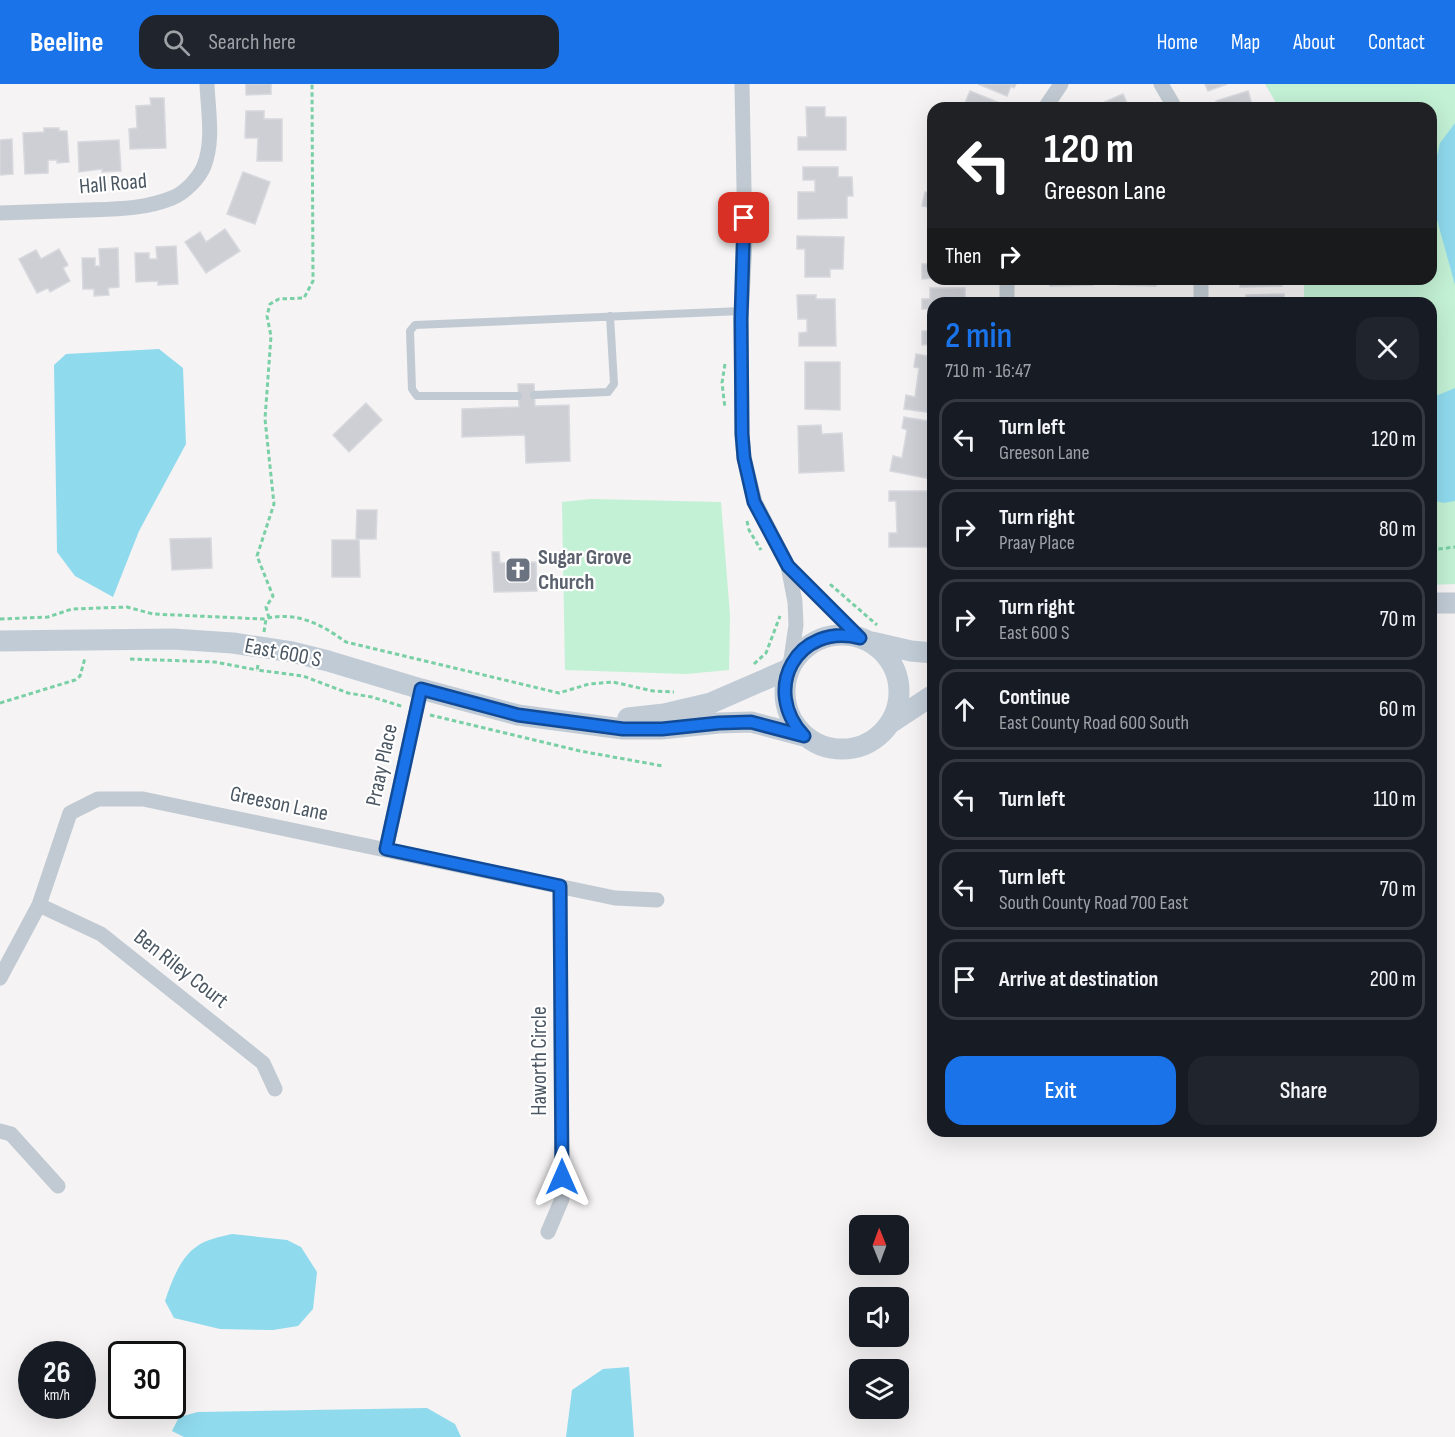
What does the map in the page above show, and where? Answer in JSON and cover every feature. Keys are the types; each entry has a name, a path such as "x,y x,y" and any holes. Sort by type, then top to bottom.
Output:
{"street":[{"name":"Hall Road","path":"0,213 139,208 174,197 195,179 203,168 207,156 209,143 207,84"},
{"path":"742,84 745,240 741,310 741,412 744,458 754,502 788,566 817,594 870,636 890,661 897,679 899,698 894,717 889,725"},
{"path":"1050,102 1061,84"},
{"path":"1161,84 1172,102"},
{"path":"788,566 796,625 790,667 784,687 786,708 790,718 804,736"},
{"path":"1437,603 1455,603"},
{"path":"558,720 627,718 692,708 728,696 790,667 804,649 822,638 842,635 870,636 911,651 927,652"},
{"name":"East 600 S","path":"0,641 163,639 233,643 301,654 499,711 558,720"},
{"name":"Praay Place","path":"386,849 421,689"},
{"path":"558,720 623,729 662,729 751,722 804,736 823,746 844,749 866,744 927,699"},
{"name":"Greeson Lane","path":"0,978 39,905 70,813 98,799 143,799 615,898 657,900"},
{"name":"Haworth Circle","path":"548,1232 562,1199 560,886"},
{"name":"Ben Riley Court","path":"39,905 101,934 263,1063 275,1089"},
{"path":"0,1131 11,1134 58,1186"}],"lane":[{"path":"518,396 417,396 412,389 410,331 412,327 415,325 741,310"},
{"path":"534,395 608,392 611,389 614,384 610,316"}],"path":[{"path":"269,618 266,607 273,596 257,556 274,504 265,419 272,336 267,316 270,304 279,299 304,298 313,281 312,84"},
{"path":"1437,549 1455,547"},
{"path":"817,594 831,585 870,636"},
{"path":"752,666 766,652 780,616 795,606"},
{"path":"0,619 48,617 72,609 127,607 153,614 263,620 278,616 304,618 330,630 346,642 559,693 589,684 613,682 653,691 680,692"},
{"path":"0,703 75,680 80,676 84,658 95,658"},
{"path":"128,659 215,662 257,670"}],"green space":[{"path":"1265,84 1455,84 1455,584 1437,585 1437,297 1304,297 1304,285 1437,285 1437,102 1276,102"},
{"path":"591,499 721,502 730,615 729,670 686,674 565,670 562,502"}],"water":[{"path":"1455,123 1455,285 1437,220 1437,156 1440,143"},
{"path":"159,349 183,368 186,444 139,531 113,597 75,576 57,552 54,365 66,354"},
{"path":"1455,388 1455,501 1444,503 1437,501 1437,396"},
{"path":"232,1234 287,1240 301,1247 317,1272 313,1309 298,1326 273,1330 220,1329 174,1318 165,1301 173,1279 185,1258 204,1242"},
{"path":"629,1367 634,1437 566,1437 572,1390 603,1369"},
{"path":"427,1408 455,1424 461,1437 184,1437 172,1431 178,1419 186,1419 186,1415 198,1412"}],"building":[{"path":"246,84 271,84 271,94 246,95"},
{"path":"978,84 1016,84 1014,88 1011,86 1007,96"},
{"path":"1205,84 1227,84 1208,91"},
{"path":"970,91 997,102 965,102"},
{"path":"1248,91 1251,102 1216,102"},
{"path":"1123,94 1126,102 1105,102"},
{"path":"150,98 164,98 166,148 130,149 129,129 137,128 136,106 151,105"},
{"path":"806,107 825,107 825,117 846,117 846,150 798,150 798,137 807,137"},
{"path":"246,111 264,111 264,119 282,119 282,161 257,161 258,138 245,138"},
{"path":"44,128 59,128 59,131 67,131 69,162 57,163 57,160 48,160 48,173 25,174 23,133 44,132"},
{"path":"12,139 13,174 0,175 0,140"},
{"path":"119,140 121,171 102,172 102,169 79,172 78,142"},
{"path":"803,167 838,167 838,177 852,177 853,196 847,196 847,218 798,219 798,192 815,192 815,180 803,180"},
{"path":"243,172 270,182 255,224 227,214"},
{"path":"925,192 927,192 927,207 922,206"},
{"path":"225,229 240,251 206,273 185,242 200,232 206,242"},
{"path":"797,236 844,237 843,269 830,269 830,277 805,277 805,249 797,249"},
{"path":"176,246 178,284 158,285 158,281 136,282 135,253 149,253 149,259 157,259 156,247"},
{"path":"118,248 119,287 108,288 109,295 94,296 94,289 83,289 82,258 95,258 95,266 100,266 99,249"},
{"path":"59,249 68,265 63,268 70,281 50,292 48,288 37,293 19,259 36,250 41,259"},
{"path":"922,264 927,264 927,279 922,279"},
{"path":"1240,285 1282,285 1282,286 1240,287"},
{"path":"930,288 965,288 965,297 930,297"},
{"path":"1284,294 1284,297 1246,297 1246,295"},
{"path":"797,295 816,295 816,299 835,299 836,346 799,346 799,333 807,332 807,319 798,319"},
{"path":"922,299 927,299 927,309 922,309"},
{"path":"922,331 927,331 927,345 922,345"},
{"path":"916,354 927,356 927,412 904,409 906,395 915,397 919,368 914,367"},
{"path":"805,362 840,362 840,410 805,409"},
{"path":"518,384 534,384 535,406 569,405 570,461 526,463 525,435 462,437 462,409 519,407"},
{"path":"366,403 382,420 349,452 333,435"},
{"path":"904,417 927,421 927,478 890,471 893,456 902,458 907,430 902,428"},
{"path":"821,425 822,434 842,433 844,471 799,473 798,426"},
{"path":"889,491 927,491 927,547 889,547 889,533 897,533 896,501 889,501"},
{"path":"357,510 377,510 376,539 356,539"},
{"path":"211,538 212,568 172,570 170,539"},
{"path":"332,540 359,540 360,577 332,577"},
{"path":"492,552 499,552 500,563 536,562 537,591 494,592"}],"place":[{"name":"Sugar Grove Church","path":"518,570"}],"route":[{"path":"562,1177 560,886 386,849 421,689 518,715 623,729 662,729 751,722 804,736 796,728 786,708 784,687 790,666 804,649 822,638 832,635 860,638 788,566 754,502 744,458 742,434 741,319 744,218"}]}
